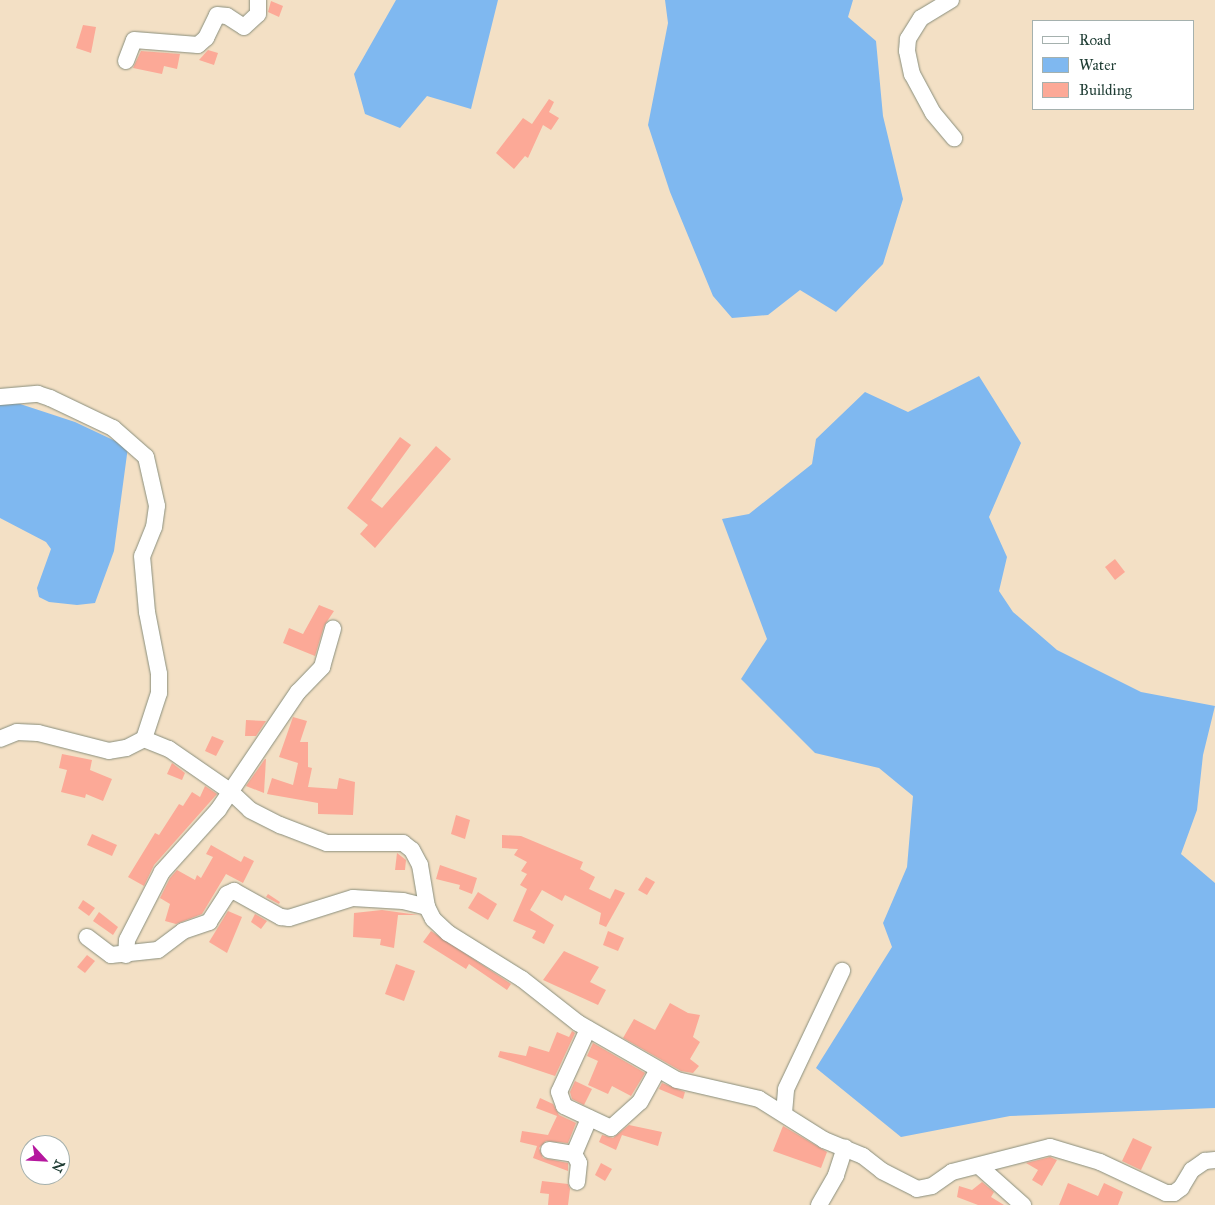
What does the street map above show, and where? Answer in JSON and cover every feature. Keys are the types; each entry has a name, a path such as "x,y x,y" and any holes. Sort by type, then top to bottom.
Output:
{"street":[{"path":"126,61 134,40 198,45 206,38 217,15 227,16 244,27 258,14 258,0"},
{"path":"951,0 921,18 908,39 907,51 912,74 933,113 954,138"},
{"path":"0,396 38,394 50,398 112,428 146,457 157,506 154,527 142,556 147,612 159,674 159,693 144,740"},
{"path":"126,954 127,940 162,872 231,792 298,692 322,667 333,629"},
{"path":"0,739 17,732 38,733 110,751 144,740 169,749 231,792 250,810 327,843 403,843 412,850 420,865 427,907 433,919 448,933 522,979 588,1029 677,1080 759,1099 824,1140 845,1147 917,1189 932,1186 952,1172 1050,1147 1100,1162 1166,1193 1174,1193 1192,1170 1205,1161 1215,1160"},
{"path":"87,937 111,955 158,950 183,930 203,926 231,891 289,918 353,898 403,901 427,907"},
{"path":"784,1113 786,1089 842,971"},
{"path":"588,1029 559,1092 564,1106 611,1128 616,1126 623,1115 650,1090 658,1070"},
{"path":"574,1154 589,1118"},
{"path":"819,1205 836,1175 845,1147"},
{"path":"549,1150 574,1154"},
{"path":"574,1154 579,1163 577,1182"},
{"path":"980,1166 1023,1205"}],"water":[{"path":"396,0 498,0 471,109 427,96 400,128 365,114 354,74"},
{"path":"665,0 853,0 848,17 876,41 883,116 903,199 883,264 836,312 800,290 768,315 732,318 713,296 670,192 648,125 668,23"},
{"path":"979,376 1021,443 989,517 1007,557 999,591 1013,612 1057,650 1141,692 1215,706 1203,755 1197,810 1181,854 1215,883 1215,1108 1010,1116 901,1137 816,1068 892,947 883,923 907,867 913,796 879,768 815,753 741,679 767,639 722,519 749,514 812,464 816,439 865,392 908,412"},
{"path":"8,400 75,422 128,447 114,551 95,603 77,605 49,602 39,597 37,588 51,549 46,542 0,518 0,405"}],"building":[{"path":"271,1 283,6 279,17 268,12"},
{"path":"83,25 96,27 91,53 76,48"},
{"path":"208,50 218,53 214,65 199,60"},
{"path":"141,51 180,54 177,69 164,66 162,74 133,68"},
{"path":"549,99 554,102 549,112 559,118 551,130 543,125 528,158 525,156 514,169 496,153 523,118 532,124"},
{"path":"400,437 411,445 371,500 382,508 436,446 451,459 375,548 360,534 368,525 347,508"},
{"path":"1115,559 1125,572 1115,580 1105,567"},
{"path":"319,605 334,611 324,626 315,656 283,643 289,628 303,634"},
{"path":"293,717 307,721 300,742 308,742 308,767 312,768 308,787 337,789 339,778 355,782 353,815 318,814 318,803 267,794 272,778 293,785 298,763 279,757"},
{"path":"246,720 266,721 256,736 245,736"},
{"path":"212,736 224,741 216,756 205,751"},
{"path":"62,754 92,760 90,770 112,779 103,801 86,794 85,798 61,792 67,770 59,768"},
{"path":"266,759 264,793 246,786"},
{"path":"172,763 185,773 182,780 167,774"},
{"path":"205,786 217,794 154,865 144,886 128,877 155,833 159,835 179,804 183,806 192,792 200,797"},
{"path":"456,815 470,820 465,839 451,834"},
{"path":"92,834 117,845 112,856 87,845"},
{"path":"502,835 521,836 583,862 580,869 595,877 589,889 610,899 615,889 625,893 606,927 599,924 601,913 565,895 562,901 542,890 530,910 554,925 544,944 532,938 536,931 513,921 527,889 520,885 527,874 521,871 527,862 514,855 518,849 502,848"},
{"path":"211,845 241,862 244,856 254,861 243,883 226,874 202,914 176,924 165,921 170,904 160,898 170,878 177,870 195,880 197,875 201,878 213,857 206,854"},
{"path":"397,853 406,860 405,870 395,870"},
{"path":"440,865 477,878 472,894 459,889 460,885 436,879"},
{"path":"646,877 655,882 647,895 638,890"},
{"path":"478,892 497,904 488,920 468,908"},
{"path":"268,894 280,902 279,904 266,897"},
{"path":"83,900 95,908 89,916 78,908"},
{"path":"382,910 418,915 398,915 394,948 380,945 381,939 353,937 354,913"},
{"path":"228,911 242,917 227,953 209,942"},
{"path":"99,912 118,927 113,935 93,921"},
{"path":"255,914 267,921 261,929 251,922"},
{"path":"431,931 511,984 507,990 469,964 466,969 423,942"},
{"path":"608,931 624,938 618,951 603,945"},
{"path":"564,951 599,967 590,982 606,990 598,1005 543,980"},
{"path":"87,955 95,961 85,973 77,967"},
{"path":"396,964 415,971 404,1001 385,994"},
{"path":"670,1003 688,1013 700,1015 693,1037 700,1042 690,1059 699,1066 693,1073 681,1071 623,1038 634,1019 655,1030"},
{"path":"572,1031 575,1033 555,1076 498,1057 500,1051 526,1056 529,1046 549,1052 557,1032 569,1037"},
{"path":"593,1043 645,1073 631,1096 612,1086 608,1094 588,1085 598,1061 587,1056"},
{"path":"575,1081 592,1089 584,1105 572,1099 570,1092"},
{"path":"662,1083 685,1092 683,1099 659,1089"},
{"path":"540,1098 553,1104 559,1115 576,1123 568,1143 546,1141 539,1148 543,1158 568,1163 568,1171 533,1158 537,1146 520,1142 522,1131 548,1135 557,1116 536,1108"},
{"path":"629,1125 662,1132 658,1146 622,1135 616,1150 599,1142 602,1135 613,1138"},
{"path":"783,1126 827,1152 821,1168 773,1151"},
{"path":"1133,1138 1152,1147 1141,1170 1122,1161"},
{"path":"1050,1157 1057,1160 1042,1186 1032,1180 1038,1170 1026,1163"},
{"path":"601,1163 612,1169 605,1181 595,1175"},
{"path":"542,1181 568,1184 570,1189 568,1205 548,1205 549,1194 540,1193"},
{"path":"982,1182 994,1192 991,1197 1004,1205 978,1205 957,1197 959,1186 972,1190"},
{"path":"1068,1183 1098,1196 1104,1183 1123,1192 1118,1205 1059,1205"}]}
